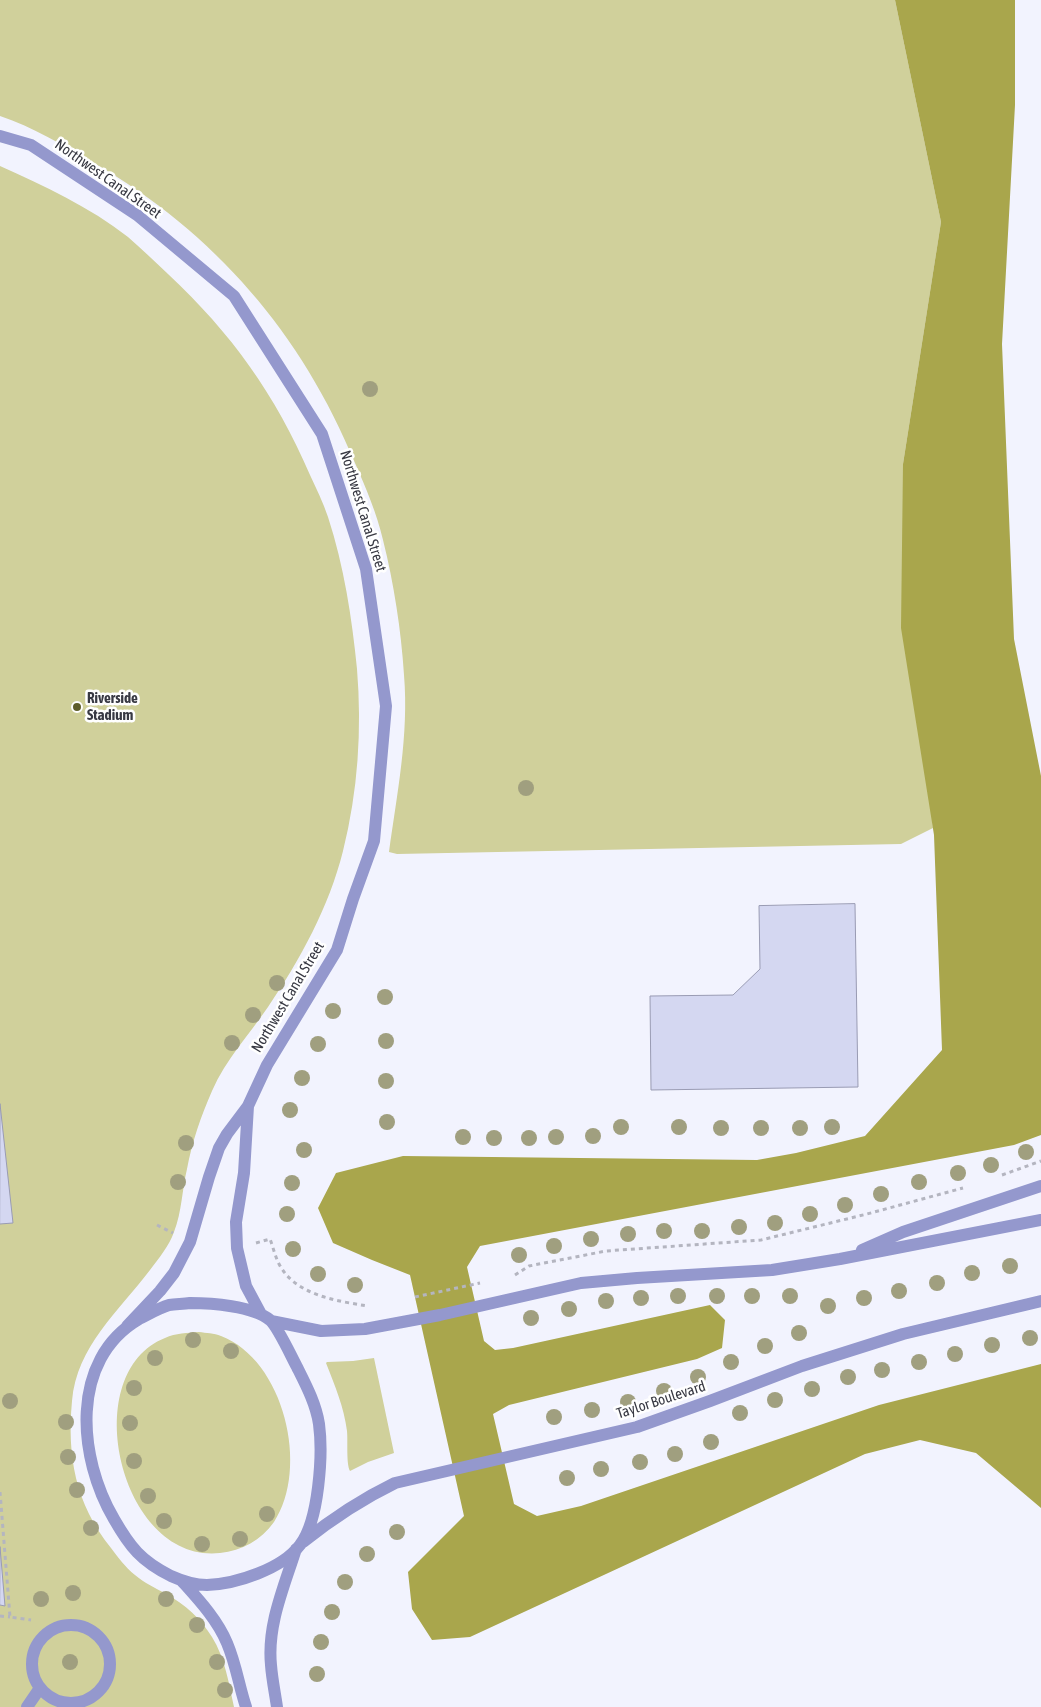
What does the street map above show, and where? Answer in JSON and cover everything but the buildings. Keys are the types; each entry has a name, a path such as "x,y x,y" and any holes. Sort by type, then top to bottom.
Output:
{"street":[{"name":"Northwest Canal Street","path":"0,136 30,145 136,215 234,296 322,434 366,569 386,706 374,841 337,950 267,1065 248,1106 227,1134 209,1177 190,1242 182,1258 160,1291 103,1355 91,1384 86,1423 90,1460 105,1503 131,1546 146,1562 181,1580"},
{"name":"Northwest Canal Street","path":"248,1106 244,1173 236,1222 237,1248 246,1286 306,1384 312,1399 319,1423 321,1464 313,1514 279,1599 272,1632 271,1664 277,1707"},
{"path":"840,1259 903,1232 1041,1186"},
{"path":"127,1326 151,1312 168,1306 190,1303 231,1306 266,1318 321,1331 365,1329 440,1315 581,1283 772,1270 840,1259 1041,1220"},
{"name":"Taylor Boulevard","path":"181,1580 206,1585 230,1582 252,1576 276,1565 333,1518 358,1502 395,1484 637,1427 812,1363 903,1334 1041,1301"},
{"path":"181,1580 201,1603 226,1640 236,1668 246,1707"},
{"path":"74,1624 88,1629 100,1638 108,1651 110,1666 106,1681 96,1694 82,1701 67,1702 52,1698 40,1688 33,1675 31,1660 36,1645 46,1634 59,1626 74,1624"},
{"path":"27,1707 40,1688"}],"path":[{"path":"996,1177 1041,1161"},
{"path":"507,1277 516,1275 529,1266 606,1251 761,1240 970,1187"},
{"path":"157,1225 174,1233"},
{"path":"258,1242 270,1238 280,1266 299,1287 334,1300 369,1307"},
{"path":"406,1299 489,1281"},
{"path":"0,1492 10,1617"},
{"path":"0,1616 31,1620"}],"green space":[{"path":"0,0 895,0 941,222 903,464 933,828 901,844 397,854 389,852 404,742 405,720 404,675 399,624 394,590 378,521 334,416 309,372 281,330 250,291 216,255 178,221 138,191 60,144 36,131 0,116"},
{"path":"0,166 50,189 98,216 128,237 191,297 232,343 267,392 282,418 319,495 339,554 350,611 357,669 358,760 348,828 330,892 322,913 291,971 218,1079 194,1139 185,1177 179,1217 172,1237 157,1261 90,1346 75,1381 72,1401 71,1441 73,1460 76,1478 89,1514 116,1555 128,1569 142,1580 186,1607 208,1630 223,1662 234,1707 0,1707"},
{"path":"199,1332 221,1336 243,1349 261,1368 275,1391 285,1418 290,1446 290,1474 285,1499 274,1522 250,1544 236,1550 220,1553 185,1548 157,1529 135,1499 122,1463 117,1424 122,1388 138,1358 165,1338 177,1334"},
{"path":"374,1358 394,1453 368,1462 350,1471 344,1413 326,1363"}],"shaded area":[{"path":"895,0 1015,0 1015,105 1002,344 1014,639 1041,776 1041,1135 1014,1145 480,1246 467,1267 484,1341 495,1350 513,1348 710,1305 725,1320 722,1348 697,1359 509,1405 493,1414 514,1504 537,1516 581,1506 879,1405 1041,1364 1041,1508 976,1453 920,1440 865,1454 470,1637 432,1640 412,1609 408,1572 464,1516 410,1275 333,1243 318,1208 336,1173 403,1156 757,1160 796,1153 865,1136 942,1050 934,835 901,628 903,464 941,222"}],"place":[{"name":"Riverside Stadium","path":"77,707"}]}
